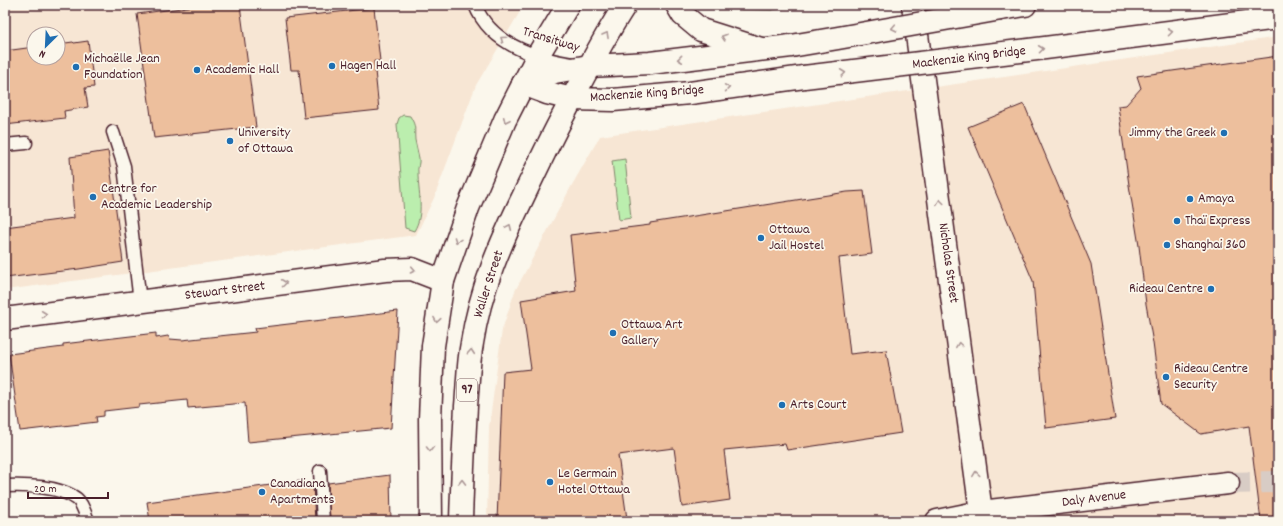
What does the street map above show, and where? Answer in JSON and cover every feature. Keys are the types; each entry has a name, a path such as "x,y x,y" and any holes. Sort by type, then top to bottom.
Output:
{"main road":[{"path":"431,521 430,419 432,346 443,281 468,208 505,120 538,55 568,5"},
{"path":"589,66 625,5"},
{"path":"677,5 683,15 701,30 761,49"},
{"name":"Nicholas Street","path":"913,5 982,517"},
{"path":"523,84 555,72 589,66 650,63 791,46 1025,5"},
{"name":"Mackenzie King Bridge","path":"523,84 547,93 572,99 612,100 690,92 1278,18"},
{"name":"Waller Street","path":"461,521 463,458 468,385 472,343 481,301 494,263 510,224 589,66"},
{"name":"Stewart Street","path":"5,319 385,270 412,269 443,281"},
{"name":"Daly Avenue","path":"937,521 982,517 1228,483"}],"lane":[{"name":"Transitway","path":"474,5 495,34 509,43 538,55 561,62 589,66"},
{"path":"113,132 124,166 140,302"},
{"path":"5,145 26,143"},
{"path":"320,471 323,521"},
{"path":"5,486 45,487 68,494 78,500 84,509 88,521"}],"shaded area":[{"name":"University of Ottawa","path":"5,5 524,5 476,85 434,198 416,235 5,290"},
{"path":"1278,37 1278,521 487,521 489,427 502,330 515,291 600,136"}],"green space":[{"path":"706,5 797,5 772,10 727,9"},
{"path":"403,115 410,116 414,123 415,140 419,160 418,171 420,210 414,231 405,228 397,124 399,118"},
{"path":"625,159 631,218 619,220 612,161"}],"building":[{"name":"Academic Hall","path":"203,5 240,5 256,127 154,138 137,14"},
{"name":"Hagen Hall","path":"374,8 380,61 374,61 379,110 304,118 299,70 291,70 285,18"},
{"path":"88,41 94,87 85,88 88,107 64,111 65,118 5,125 5,51 26,48 26,66 66,66 66,43"},
{"name":"Rideau Centre","path":"1278,56 1278,521 1261,521 1249,426 1201,434 1161,404 1118,106 1126,105 1141,88 1137,76"},
{"path":"1024,104 1091,264 1115,419 1046,428 1033,281 968,127"},
{"path":"108,151 123,262 5,278 5,227 74,218 70,157"},
{"path":"864,191 872,254 839,258 850,354 886,350 901,433 787,450 785,444 724,450 730,500 682,507 674,448 618,455 627,519 616,521 497,521 503,372 531,369 521,300 576,291 570,235 650,225 650,223 847,192"},
{"path":"398,311 391,428 248,442 245,403 188,408 187,400 139,405 139,407 104,411 104,416 96,417 97,422 20,431 9,354 63,347 63,344 156,333 156,338 168,336 170,339 182,340 256,332 255,328"},
{"path":"390,475 391,521 330,521 328,483"},
{"name":"Canadiana Apartments","path":"300,481 300,487 313,485 315,521 150,521 147,502"}],"tunnel":[{"path":"1228,483 1278,482"}],"place":[{"name":"Hagen Hall","path":"332,66"},
{"name":"Michaëlle Jean Foundation","path":"76,67"},
{"name":"Academic Hall","path":"197,70"},
{"name":"Jimmy the Greek","path":"1224,133"},
{"name":"University of Ottawa","path":"230,141"},
{"name":"Centre for Academic Leadership","path":"93,197"},
{"name":"Amaya","path":"1190,199"},
{"name":"Thaï Express","path":"1177,221"},
{"name":"Ottawa Jail Hostel","path":"761,238"},
{"name":"Shanghai 360","path":"1167,245"},
{"name":"Rideau Centre","path":"1211,289"},
{"name":"Ottawa Art Gallery","path":"613,333"},
{"name":"Rideau Centre Security","path":"1166,377"},
{"name":"Arts Court","path":"782,405"},
{"name":"Le Germain Hotel Ottawa","path":"550,482"},
{"name":"Canadiana Apartments","path":"262,492"}]}
